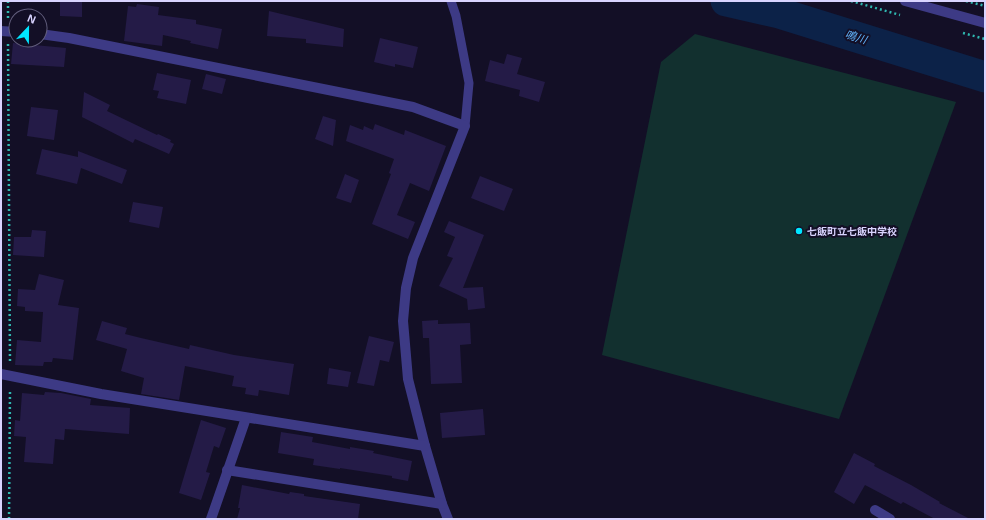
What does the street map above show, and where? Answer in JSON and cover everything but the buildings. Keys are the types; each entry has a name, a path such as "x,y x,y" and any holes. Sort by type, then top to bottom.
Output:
{"street":[{"path":"905,1 985,24"},
{"path":"48,35 69,38 413,107 465,126 413,258 406,288 403,320 408,379 425,446 442,504 448,519"},
{"path":"6,375 101,394 425,446"},
{"path":"211,519 246,418"},
{"path":"227,470 442,504"},
{"path":"875,510 890,519"}],"lane":[{"path":"451,1 456,16 469,83 465,126"}],"path":[{"path":"966,1 985,6"},
{"path":"8,31 6,375 9,519"}],"green space":[{"name":"七飯町立七飯中学校","path":"695,34 956,102 839,419 602,355 661,62"}],"waterway":[{"name":"鳴川","path":"726,1 779,13 985,77"}],"place":[{"name":"七飯町立七飯中学校","path":"799,231"}]}
